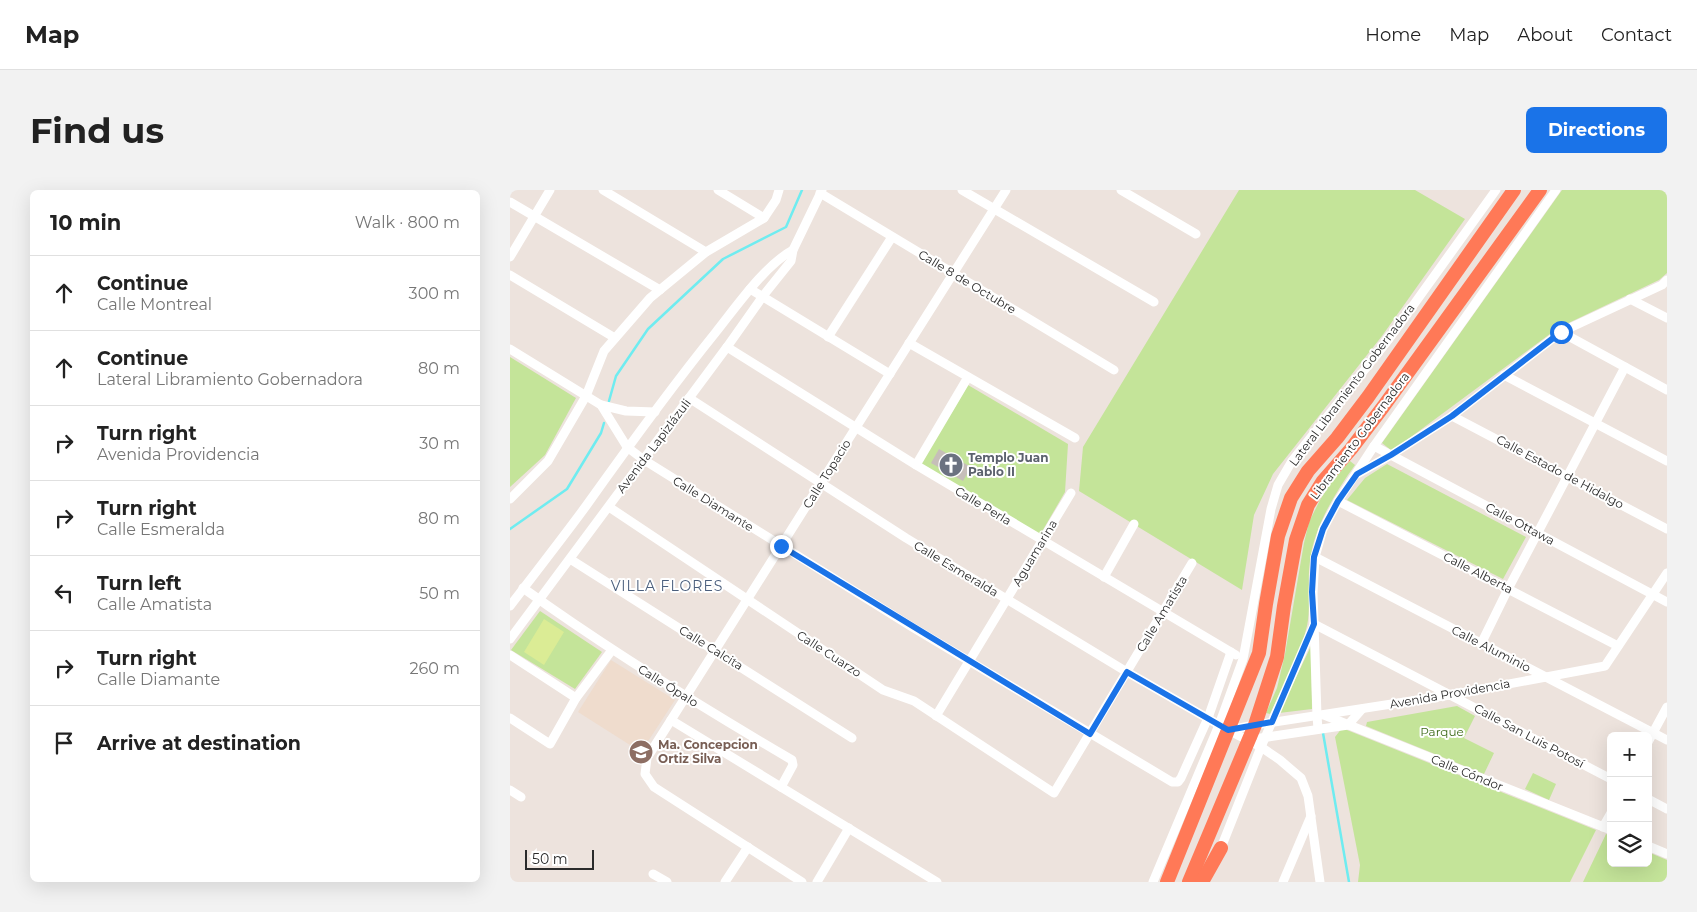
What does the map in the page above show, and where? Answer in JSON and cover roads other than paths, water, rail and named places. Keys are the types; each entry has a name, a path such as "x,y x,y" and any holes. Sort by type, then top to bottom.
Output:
{"highway":[{"name":"Libramiento Gobernadora","path":"1167,882 1224,728 1259,653 1278,536 1291,498 1308,471 1337,438 1368,397 1514,190"},
{"name":"Libramiento Gobernadora","path":"1189,882 1255,725 1277,656 1296,540 1308,505 1323,481 1351,449 1383,407 1540,190"},
{"path":"1202,882 1221,848"}],"street":[{"path":"510,257 550,190"},
{"path":"603,190 706,252"},
{"path":"718,190 764,218"},
{"path":"510,499 548,462 586,396 604,351 615,338 650,298 706,252 764,218 776,200 779,190"},
{"path":"962,190 1154,302"},
{"name":"Calle Topacio","path":"748,847 654,787 645,774 647,758 1006,190"},
{"path":"1121,190 1196,234"},
{"name":"Lateral Libramiento Gobernadora","path":"1152,882 1224,728 1243,659 1271,509 1278,485 1292,461 1389,339 1496,190"},
{"path":"1318,729 1320,716 1312,592 1314,557 1323,529 1338,501 1374,446 1556,190"},
{"name":"Calle 8 de Octubre","path":"821,192 892,237 1114,370"},
{"name":"Avenida Lapizlázuli","path":"510,639 644,460 763,296 791,261 794,250 821,192"},
{"path":"510,202 660,290"},
{"path":"828,337 892,237"},
{"name":"Avenida Lapizlázuli","path":"510,606 690,364 750,289 782,256 794,250"},
{"path":"510,275 615,338"},
{"path":"1357,474 1391,455 1452,416 1561,332 1630,298 1662,285 1667,280"},
{"path":"750,289 890,374"},
{"path":"1630,298 1667,318"},
{"path":"1561,332 1667,390"},
{"path":"909,343 1075,438"},
{"name":"Calle Perla","path":"727,347 916,466 1243,659"},
{"path":"510,349 600,405 626,411 655,412"},
{"path":"1481,644 1537,533 1626,367"},
{"path":"1504,375 1667,461"},
{"path":"916,466 968,377"},
{"name":"Calle Esmeralda","path":"689,398 906,538 1127,672 1224,728"},
{"name":"Calle Diamante","path":"600,405 627,447 644,460 969,661 1172,782 1178,782 1208,718"},
{"name":"Calle Estado de Hidalgo","path":"1452,416 1667,529"},
{"name":"Calle Ottawa","path":"1374,446 1667,602"},
{"name":"Aguamarina","path":"936,716 1071,493"},
{"name":"Calle Alberta","path":"1338,501 1618,646"},
{"name":"Calle Cuarzo","path":"609,507 883,690 914,700 1054,793"},
{"path":"1104,577 1134,524"},
{"name":"Calle Aluminio","path":"1314,557 1667,740"},
{"name":"Calle Calcita","path":"570,559 852,738"},
{"name":"Calle Amatista","path":"1054,793 1192,563"},
{"name":"Avenida Providencia","path":"1224,728 1320,716 1450,695 1605,666 1667,573"},
{"name":"Calle Ópalo","path":"523,588 612,650 685,697 792,760 793,765 781,787"},
{"path":"1207,882 1261,747 1314,624"},
{"name":"Calle San Luis Potosí","path":"1314,624 1607,777"},
{"path":"510,718 550,744 576,698 612,650"},
{"path":"1208,718 1231,652"},
{"path":"510,655 576,698"},
{"path":"1653,733 1667,707"},
{"path":"1248,740 1348,725 1362,709"},
{"name":"Calle Cóndor","path":"1320,716 1348,725 1607,829"},
{"path":"671,720 936,882"},
{"path":"1224,728 1261,747 1301,778 1308,796 1312,815 1320,882"},
{"path":"510,790 521,797"},
{"path":"1652,801 1667,809"},
{"path":"1282,882 1312,815"},
{"path":"817,882 849,828"},
{"path":"725,882 748,847 802,882"},
{"path":"1652,848 1667,854"},
{"path":"654,874 667,882"}],"waterway":[{"path":"609,401 616,376 648,329 723,259 786,227 802,190"},
{"path":"510,529 567,489 601,433 604,423"},
{"path":"1323,733 1349,882"}],"place":[{"name":"Templo Juan Pablo II","path":"951,465"},
{"name":"Ma. Concepcion Ortiz Silva","path":"641,752"}],"district":[{"name":"VILLA FLORES","path":"667,586"}],"park label":[{"name":"Parque","path":"1442,732"}]}
